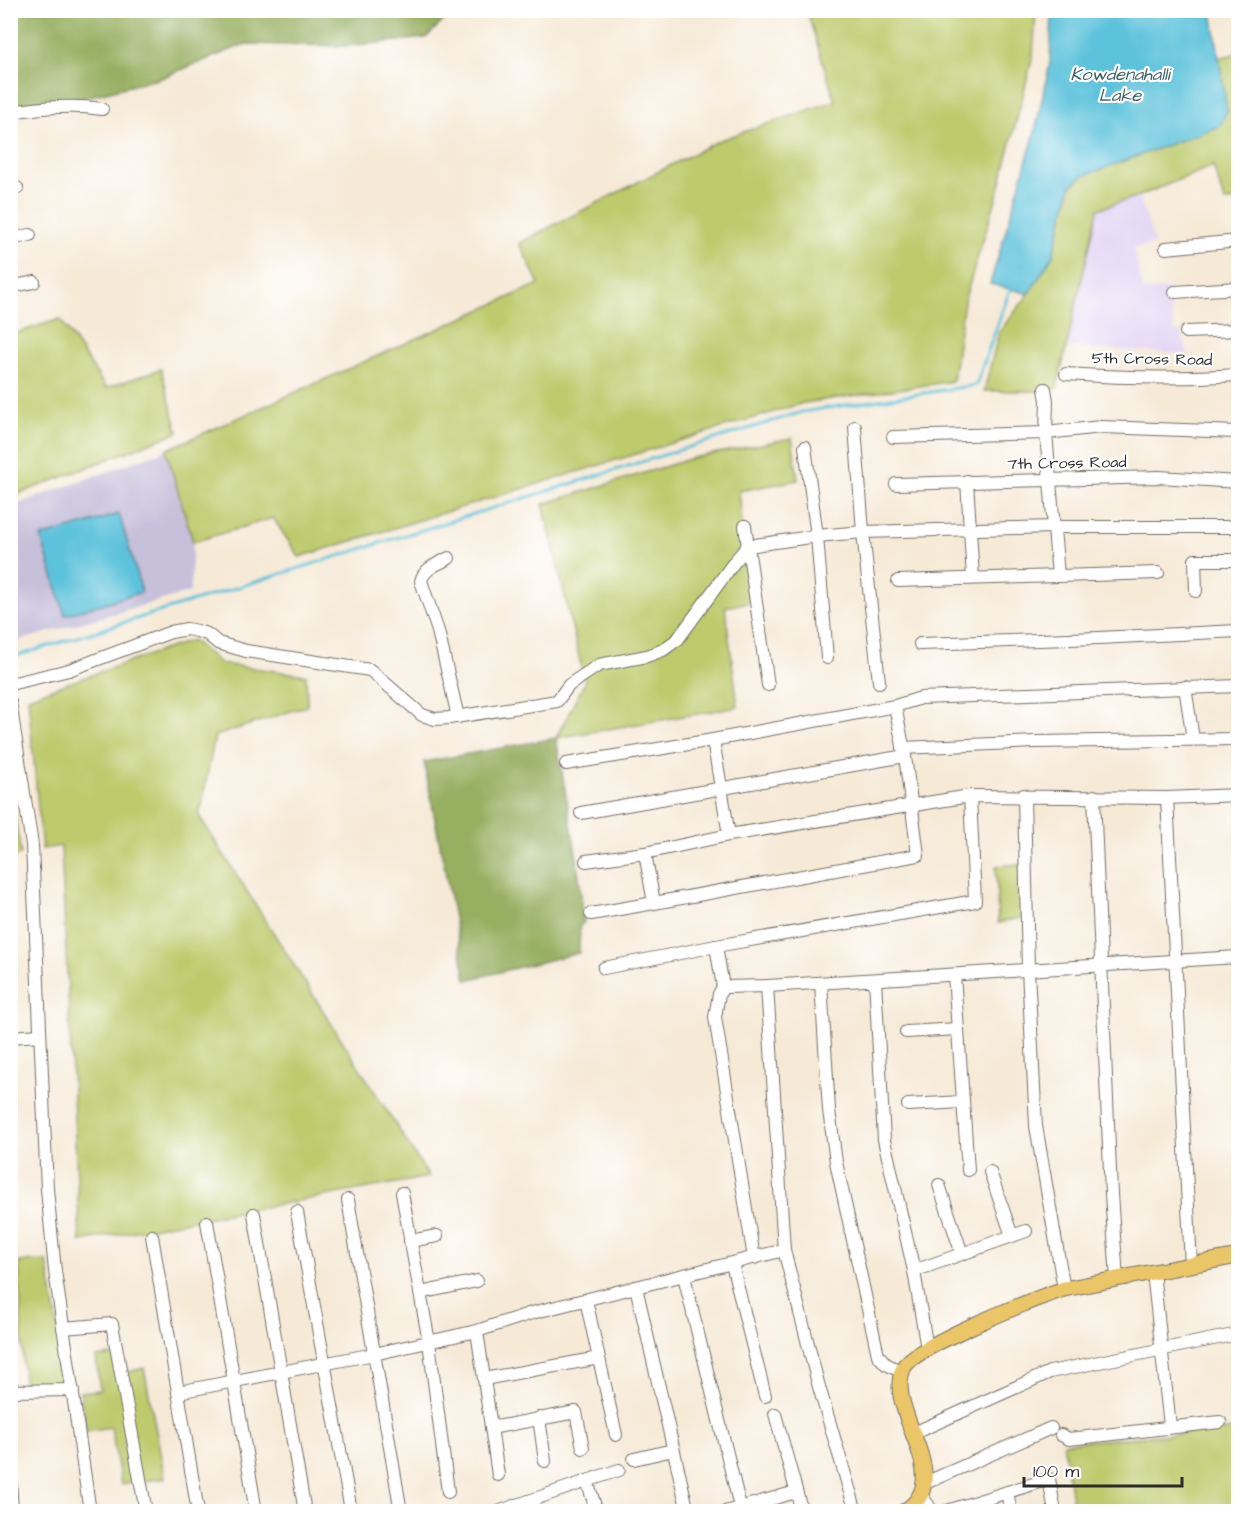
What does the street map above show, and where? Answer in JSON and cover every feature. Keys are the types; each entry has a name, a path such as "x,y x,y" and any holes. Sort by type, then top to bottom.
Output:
{"main road":[{"path":"903,1512 913,1505 923,1489 925,1476 901,1390 902,1372 905,1365 912,1359 927,1349 1001,1313 1064,1289 1239,1256"}],"street":[{"path":"10,112 52,107 88,106 102,109"},
{"path":"10,239 30,236"},
{"path":"1166,248 1239,241"},
{"path":"10,287 34,282"},
{"path":"1175,292 1239,288"},
{"path":"1186,332 1239,330"},
{"name":"5th Cross Road","path":"1066,374 1122,378 1204,378 1239,375"},
{"path":"1045,389 1046,433 1058,576"},
{"path":"855,427 863,532 879,682"},
{"path":"893,437 1046,433 1101,428 1239,432"},
{"path":"805,447 817,536 827,658"},
{"name":"7th Cross Road","path":"896,484 1160,477 1239,482"},
{"path":"967,482 973,578"},
{"path":"745,526 768,685"},
{"path":"10,684 69,670 171,632 187,629 207,634 218,643 246,651 370,670 422,715 435,719 458,717 556,701 569,685 599,665 647,656 663,650 678,639 748,546 863,532 1054,527 1239,527"},
{"path":"449,558 426,570 422,574 421,581 438,632 458,717"},
{"path":"1196,591 1195,560 1239,560"},
{"path":"898,581 1158,573"},
{"path":"920,644 1239,631"},
{"path":"566,764 713,740 895,706 921,698 1239,686"},
{"path":"1185,687 1193,739"},
{"path":"10,702 31,831 48,1208 90,1512"},
{"path":"591,914 918,855 904,752 895,706"},
{"path":"581,813 904,752 1035,742 1239,739"},
{"path":"713,740 729,836"},
{"path":"1024,795 1028,970 1036,1126 1064,1289"},
{"path":"586,861 645,853 729,836 970,796 1167,798 1239,795"},
{"path":"604,968 975,901 970,796"},
{"path":"1094,796 1111,1194 1117,1279"},
{"path":"1167,798 1191,1265"},
{"path":"645,853 654,903"},
{"path":"716,946 723,987 719,994 715,1017 754,1258"},
{"path":"723,987 767,987 1239,957"},
{"path":"954,975 968,1170"},
{"path":"875,980 881,1124 914,1271 927,1349"},
{"path":"821,983 829,1110 836,1162 878,1355 886,1364 902,1372"},
{"path":"767,987 784,1250 819,1387 856,1512"},
{"path":"906,1032 958,1029"},
{"path":"10,1037 40,1035"},
{"path":"908,1105 963,1102"},
{"path":"990,1172 1012,1236"},
{"path":"939,1185 962,1254"},
{"path":"402,1193 429,1342 448,1492"},
{"path":"348,1200 401,1512"},
{"path":"297,1212 350,1505"},
{"path":"254,1214 305,1512"},
{"path":"207,1222 256,1512"},
{"path":"914,1271 1026,1231"},
{"path":"152,1236 198,1512"},
{"path":"410,1241 437,1236"},
{"path":"178,1392 374,1354 477,1331 532,1313 784,1250"},
{"path":"732,1264 765,1396"},
{"path":"1153,1272 1170,1426"},
{"path":"684,1276 740,1507"},
{"path":"420,1293 477,1281"},
{"path":"636,1287 688,1512"},
{"path":"586,1300 616,1434"},
{"path":"63,1328 112,1324 146,1512"},
{"path":"477,1331 498,1475"},
{"path":"914,1433 1040,1375 1162,1348 1239,1334"},
{"path":"484,1379 599,1358"},
{"path":"10,1391 73,1390"},
{"path":"491,1428 576,1412 583,1448"},
{"path":"775,1414 802,1512"},
{"path":"538,1418 545,1461"},
{"path":"933,1512 923,1489 1056,1432 1069,1439 1220,1422"},
{"path":"634,1459 673,1450"},
{"path":"498,1512 519,1508 619,1470"},
{"path":"10,1477 12,1510"},
{"path":"944,1512 1049,1479 1055,1512"},
{"path":"587,1481 597,1512"},
{"path":"725,1512 796,1492"},
{"path":"1007,1492 1011,1512"}],"shaded area":[{"path":"1139,196 1155,244 1134,248 1143,291 1169,289 1174,332 1181,331 1188,354 1068,347 1098,209"},
{"path":"166,450 193,542 190,592 14,642 10,624 10,507"}],"green space":[{"path":"11,11 453,11 426,38 347,46 245,44 161,78 63,103 11,112"},
{"path":"807,11 1036,11 1033,56 998,193 964,301 953,381 803,403 299,557 273,518 193,542 166,450 539,284 519,243 720,140 835,101"},
{"path":"1238,53 1238,199 1225,202 1213,166 1139,196 1098,209 1057,388 1041,391 984,391 999,332 1029,294 1053,255 1071,186 1082,176 1227,111 1219,58"},
{"path":"60,319 106,388 161,369 178,432 11,497 11,335"},
{"path":"792,438 798,480 739,491 750,602 725,607 738,707 556,738 585,682 543,504 693,458"},
{"path":"192,640 221,664 306,675 307,706 215,736 199,816 429,1177 80,1241 61,846 42,849 28,697"},
{"path":"556,738 577,859 584,923 580,924 579,953 466,980 424,762"},
{"path":"10,785 21,855 11,857 10,857"},
{"path":"1022,864 1024,917 998,923 996,866"},
{"path":"10,1230 16,1289 10,1289"},
{"path":"47,1261 68,1386 24,1386 19,1262"},
{"path":"121,1354 125,1373 144,1368 165,1478 121,1484 111,1427 86,1431 80,1392 100,1390 96,1357"},
{"path":"1238,1429 1238,1511 1074,1511 1063,1443"}],"water":[{"name":"Kowdenahalli Lake","path":"1052,11 1212,11 1227,111 1220,126 1083,176 1071,186 1053,255 1029,294 990,284 1034,136 1050,63"},
{"path":"119,514 142,592 65,615 41,537"}],"waterway":[{"path":"1229,10 1238,14"},
{"path":"10,658 802,412 976,385 1011,287"}]}
